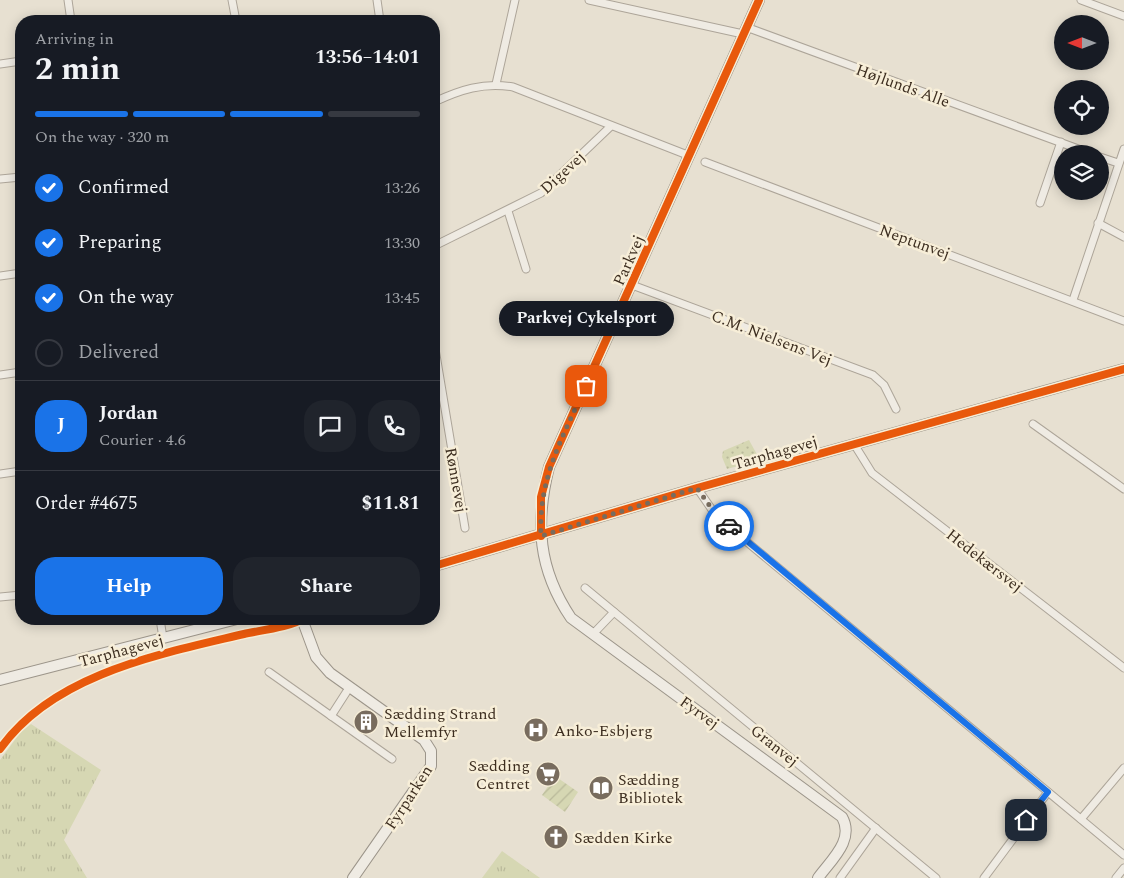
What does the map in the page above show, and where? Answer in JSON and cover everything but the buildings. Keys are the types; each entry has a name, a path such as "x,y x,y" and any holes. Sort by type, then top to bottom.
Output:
{"street":[{"path":"68,0 70,15"},
{"path":"232,0 235,15"},
{"path":"377,0 379,15"},
{"path":"496,84 515,0"},
{"name":"Højlunds Alle","path":"589,0 745,31 1069,145"},
{"name":"Parkvej","path":"541,536 542,497 549,467 759,0"},
{"path":"1081,0 1124,16"},
{"path":"0,64 15,62"},
{"path":"440,99 463,88 496,84 512,87 690,156"},
{"name":"Digevej","path":"440,243 541,193 611,126"},
{"path":"1040,202 1061,142"},
{"path":"1073,300 1124,149"},
{"path":"1109,160 1118,163"},
{"name":"Neptunvej","path":"705,162 1124,320"},
{"path":"0,178 15,177"},
{"path":"508,211 526,269"},
{"path":"1098,223 1124,237"},
{"path":"0,276 15,274"},
{"name":"C.M. Nielsens Vej","path":"632,285 873,375 884,385 896,409"},
{"name":"Tarphagevej","path":"440,564 541,536 697,488 1124,369"},
{"path":"0,374 15,373"},
{"name":"Rønnevej","path":"440,379 465,528"},
{"path":"1033,424 1124,489"},
{"name":"Hedekærsvej","path":"854,444 872,473 1124,668"},
{"path":"0,474 15,472"},
{"path":"697,488 717,516 1124,855"},
{"name":"Fyrvej","path":"541,536 549,575 558,597 571,618 842,817 846,824 846,840 818,878"},
{"name":"Granvej","path":"585,588 936,878"},
{"path":"0,597 15,596"},
{"path":"594,634 614,612"},
{"path":"161,625 163,638"},
{"name":"Tarphagevej","path":"0,686 63,666 214,625"},
{"name":"Fyrparken","path":"304,625 316,657 330,673 424,740 432,751 431,766 353,878"},
{"name":"Tarphagevej","path":"0,680 63,666"},
{"path":"269,672 392,759"},
{"path":"331,716 349,688"},
{"path":"1081,819 1124,768"},
{"path":"984,878 1048,792"},
{"path":"840,878 876,828"},
{"path":"1116,878 1124,868"}],"green space":[{"path":"749,440 760,460 727,469 722,457 723,451"},
{"path":"31,724 101,770 64,840 87,878 0,878 0,760 20,733"},
{"path":"555,776 578,792 565,812 542,795"},
{"path":"502,851 540,878 482,878"}],"cycle path":[{"path":"541,536 541,497 549,467 759,0"},
{"path":"440,564 697,488 1124,369"},
{"path":"0,749 22,723 49,702 78,685 110,671 178,650 288,625"}],"way so far":[{"path":"586,386 549,467 542,497 540,516 541,536 697,488 717,516 729,526"}],"place":[{"name":"Parkvej Cykelsport","path":"586,386"},
{"name":"Sædding Strand Mellemfyr","path":"366,722"},
{"name":"Anko-Esbjerg","path":"536,730"},
{"name":"Sædding Centret","path":"548,774"},
{"name":"Sædding Bibliotek","path":"601,788"},
{"name":"Sædden Kirke","path":"556,837"}],"route":[{"path":"729,526 1048,792 1026,820"}]}
